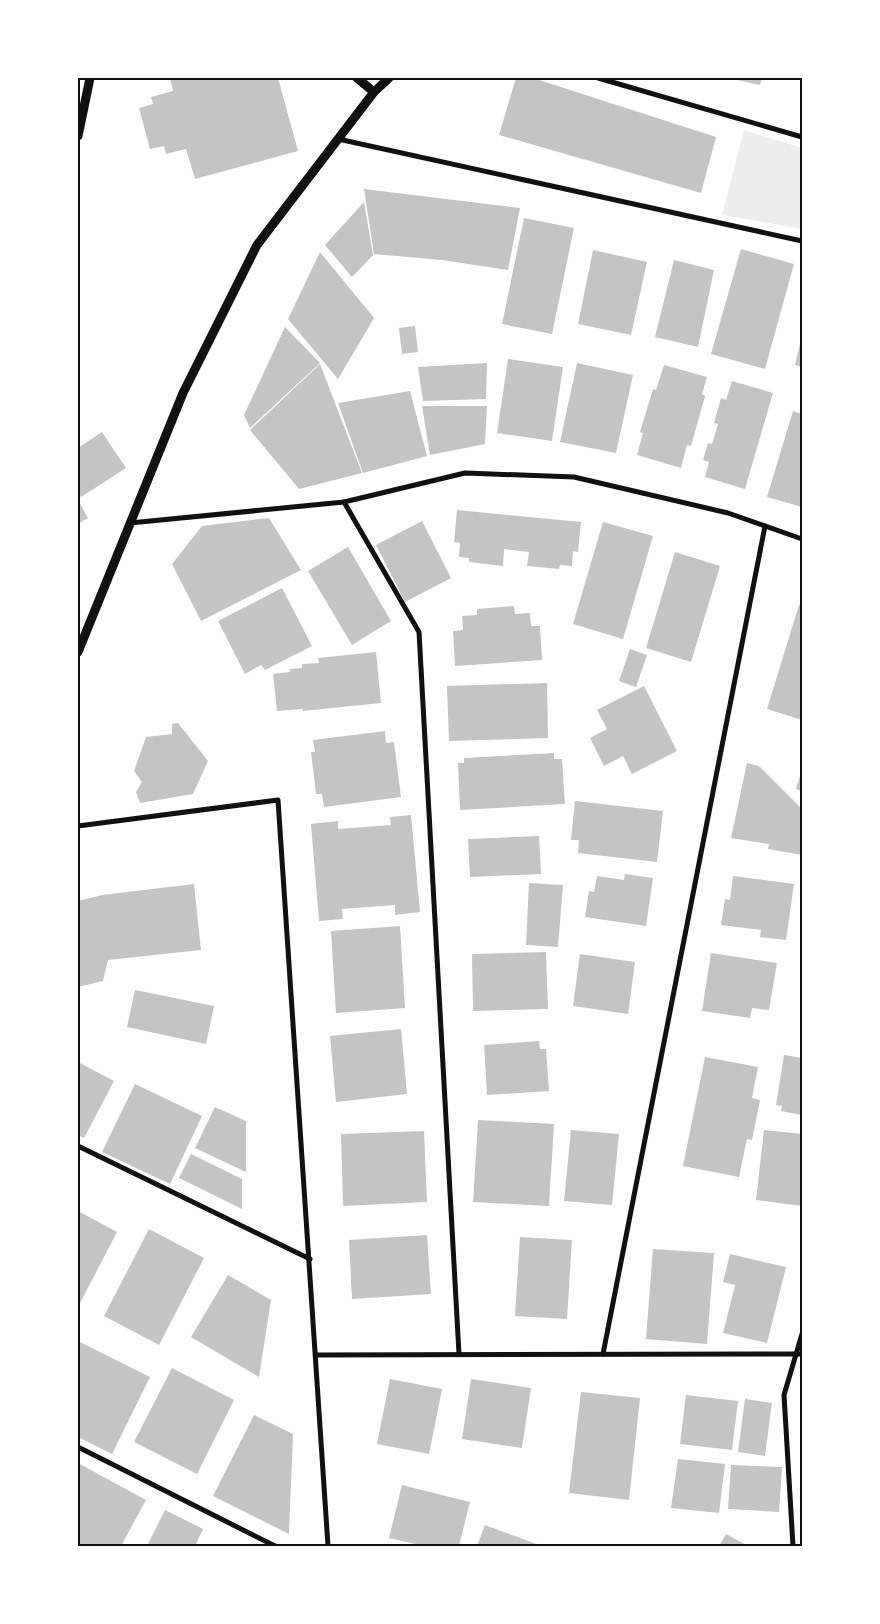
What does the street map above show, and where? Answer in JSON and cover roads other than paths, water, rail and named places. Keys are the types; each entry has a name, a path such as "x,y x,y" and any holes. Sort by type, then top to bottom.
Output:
{"street":[{"path":"78,136 90,78"},
{"path":"358,78 374,92"},
{"path":"78,652 183,394 257,245 374,92 389,78"},
{"path":"598,78 802,137"},
{"path":"338,139 802,242"},
{"path":"130,523 344,502 465,473 574,478 728,513 802,539"},
{"path":"344,502 419,632 459,1354"},
{"path":"603,1354 765,526"},
{"path":"78,826 278,800 328,1546"},
{"path":"78,1146 310,1259"},
{"path":"792,1546 784,1395 800,1353 802,1334"},
{"path":"316,1355 800,1353"},
{"path":"78,1447 275,1546"}]}
